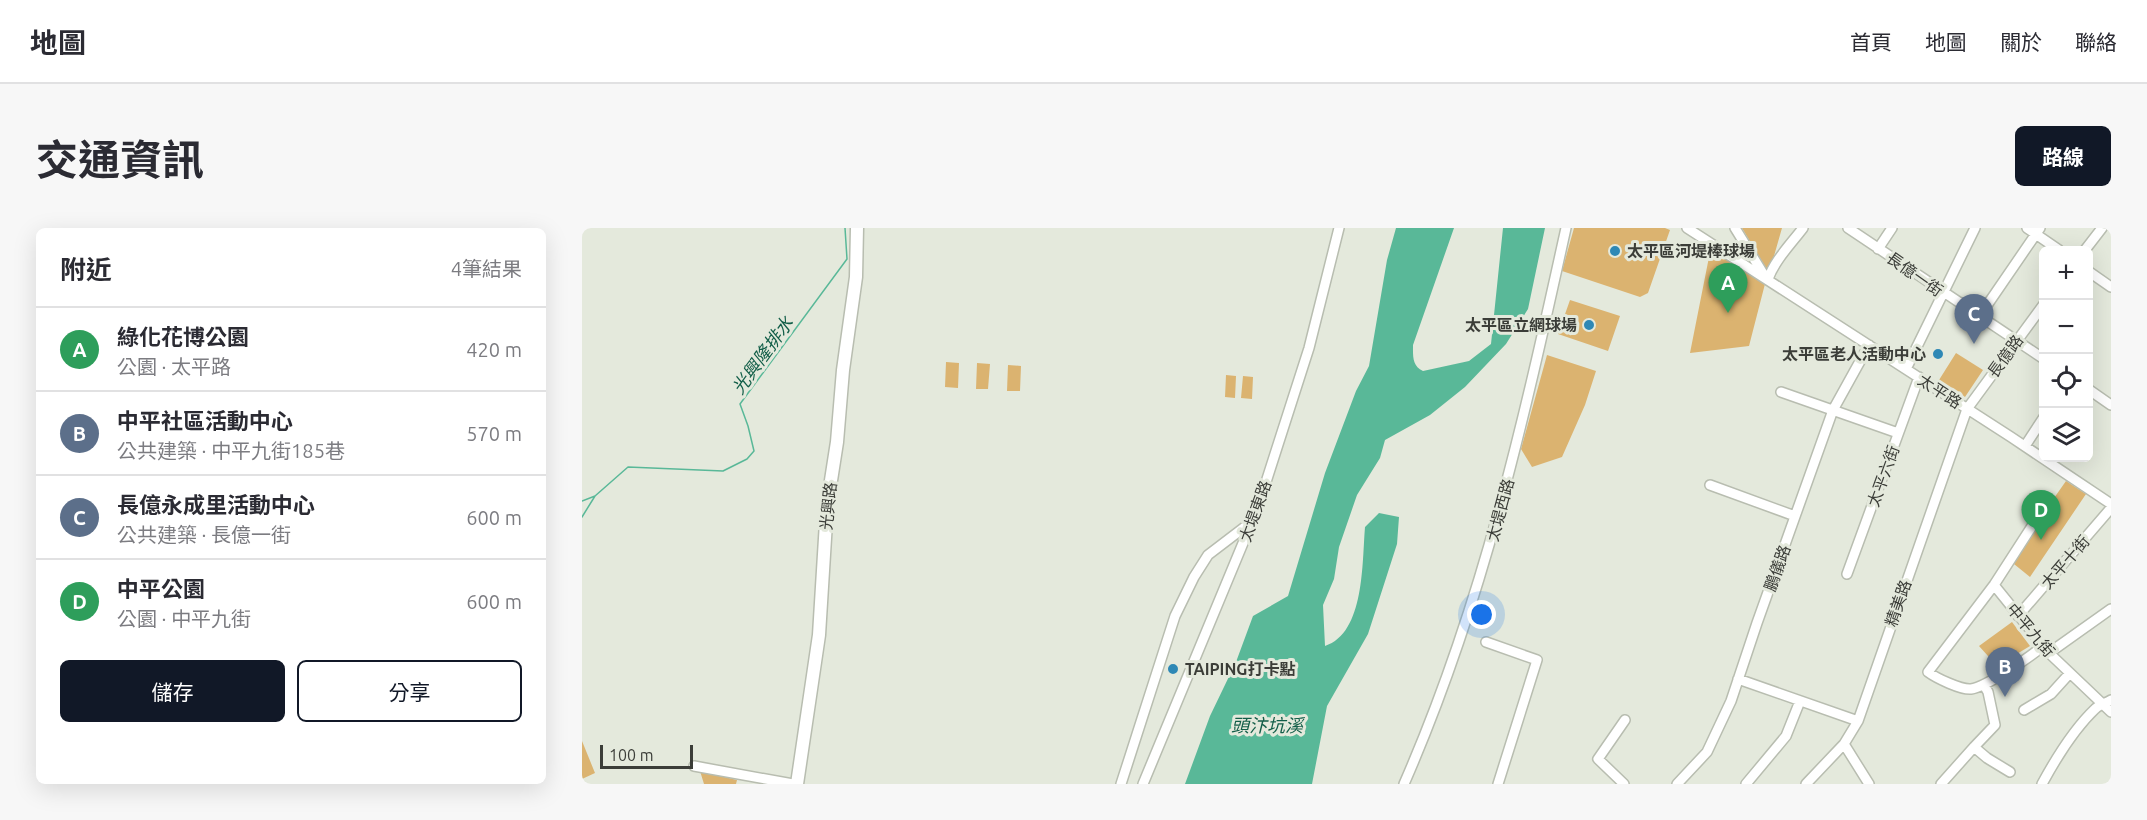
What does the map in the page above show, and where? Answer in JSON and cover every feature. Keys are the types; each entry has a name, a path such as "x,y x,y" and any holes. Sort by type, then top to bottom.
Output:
{"main road":[{"name":"光興路","path":"795,784 819,634 827,506 837,442 843,370 856,277 857,228"}],"street":[{"name":"太堤東路","path":"1143,784 1258,507 1299,380 1339,228"},
{"name":"太堤西路","path":"1404,784 1460,643 1484,566 1515,453 1566,228"},
{"name":"太平路","path":"1687,228 2025,446 2111,506"},
{"name":"太平路","path":"1736,228 1758,267 1768,279"},
{"path":"1768,279 1774,263 1780,259 1803,228"},
{"name":"長億一街","path":"1848,228 2039,356"},
{"path":"1878,249 1892,228"},
{"path":"1906,369 1975,228"},
{"path":"2088,246 2102,228"},
{"path":"1979,317 2034,230 2054,246"},
{"path":"2093,274 2111,287"},
{"name":"長億路","path":"1967,409 2039,309"},
{"name":"鵬儀路","path":"1677,784 1707,752 1731,701 1833,410 1869,345"},
{"name":"太平六街","path":"1847,574 1919,377"},
{"path":"1781,392 1898,433"},
{"path":"2093,392 2111,405"},
{"name":"精美路","path":"1806,784 1844,744 1858,721 1967,409"},
{"path":"2025,446 2039,423"},
{"path":"1710,485 1796,516"},
{"name":"太平十街","path":"2018,616 2111,506"},
{"name":"中平九街","path":"1984,685 1972,689 1957,686 1928,672 1994,585 2045,507"},
{"path":"1121,784 1175,616 1189,587 1208,555 1246,526"},
{"name":"中平九街","path":"1994,585 2046,649 2070,673 2107,702 2111,712"},
{"path":"1941,784 1995,725 1988,692 1984,685 2111,609"},
{"path":"1486,642 1537,660 1498,784"},
{"path":"2024,710 2051,693 2070,673"},
{"path":"1738,679 1858,721"},
{"path":"1746,784 1786,735 1800,701"},
{"path":"2042,784 2082,724 2097,706 2107,702"},
{"path":"1624,784 1598,759 1625,720"},
{"path":"1844,744 1869,784"},
{"path":"1974,747 2010,772"},
{"path":"694,766 795,784"}],"shaded area":[{"name":"太平區河堤棒球場","path":"1574,228 1665,228 1670,230 1648,293 1640,297 1562,271"},
{"path":"1742,228 1782,228 1772,263 1767,270"},
{"path":"1711,247 1766,280 1749,346 1690,353"},
{"name":"太平區立網球場","path":"1570,300 1620,316 1608,351 1558,334"},
{"path":"1956,353 1983,370 1965,397 1939,380"},
{"path":"1547,355 1596,371 1585,405 1562,457 1532,467 1521,449"},
{"path":"946,362 959,363 958,388 945,387"},
{"path":"977,363 990,364 988,389 976,389"},
{"path":"1008,365 1021,366 1020,391 1007,391"},
{"path":"1226,375 1236,376 1235,398 1225,397"},
{"path":"1243,376 1253,377 1252,399 1241,398"},
{"path":"2066,481 2086,494 2030,577 2014,564 2033,528"},
{"path":"2012,622 2030,646 1997,666 1979,646"},
{"path":"582,741 595,773 582,779"},
{"path":"700,771 737,780 736,784 704,784"}],"water":[{"name":"頭汴坑溪","path":"1396,228 1454,228 1413,345 1414,360 1419,369 1423,371 1469,361 1491,344 1503,228 1545,228 1528,309 1506,344 1465,387 1430,415 1385,440 1380,458 1357,495 1339,547 1334,579 1323,605 1325,646 1338,639 1348,627 1354,612 1362,577 1365,527 1379,513 1399,517 1397,544 1368,634 1327,706 1312,784 1185,784 1210,716 1236,662 1253,616 1288,596 1325,473 1356,391 1369,366 1387,260"}],"waterway":[{"name":"光興隆排水","path":"582,517 595,496 628,467 723,471 747,459 754,451 740,404 847,259 845,228"},
{"path":"582,501 595,496"}],"place":[{"name":"太平區河堤棒球場","path":"1615,251"},
{"name":"綠化花博公園","path":"1728,313"},
{"name":"太平區立網球場","path":"1589,325"},
{"name":"長億永成里活動中心","path":"1974,344"},
{"name":"太平區老人活動中心","path":"1938,354"},
{"name":"中平公園","path":"2041,540"},
{"name":"TAIPING打卡點","path":"1173,669"},
{"name":"中平社區活動中心","path":"2005,697"}]}
